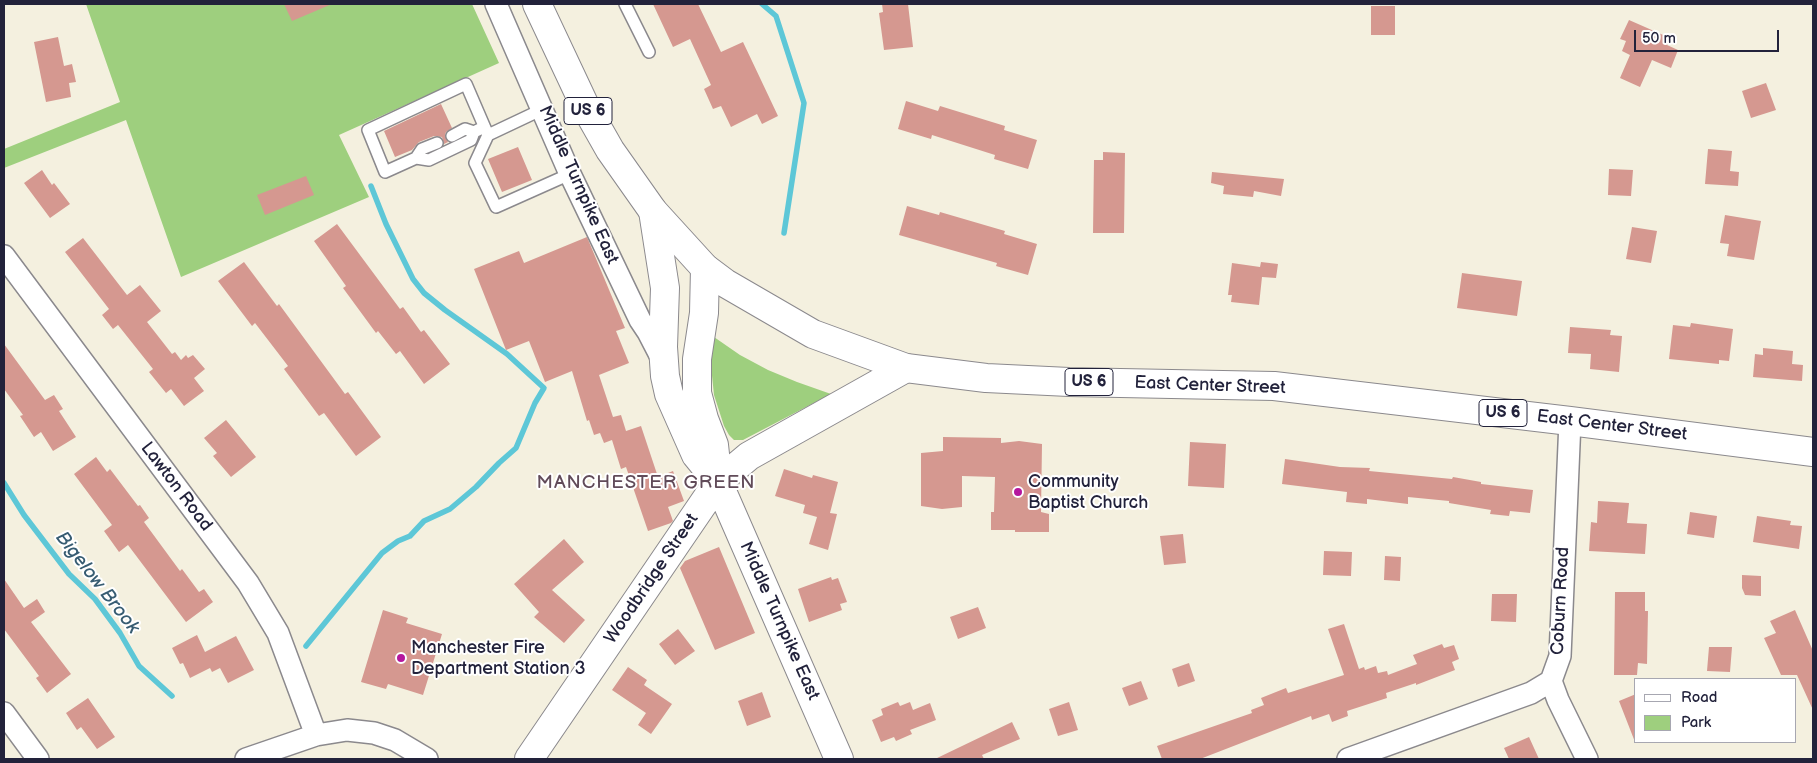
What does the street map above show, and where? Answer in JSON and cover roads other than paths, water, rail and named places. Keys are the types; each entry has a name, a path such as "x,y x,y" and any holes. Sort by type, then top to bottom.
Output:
{"main road":[{"name":"Middle Turnpike East","path":"537,4 585,106 610,150 653,211 664,288 664,364 669,394 696,455 718,482 839,759"},
{"name":"East Center Street","path":"653,211 705,268 725,284 813,334 906,368 986,378 1069,382 1274,386 1813,452"},
{"name":"Middle Turnpike East","path":"705,268 704,314 697,359 698,393 714,445 718,482"},
{"name":"Woodbridge Street","path":"529,759 718,482 749,456 906,368"}],"street":[{"name":"Middle Turnpike East","path":"496,4 543,108 570,174 640,320 664,364"},
{"name":"Lawton Road","path":"4,256 248,583 278,633 316,736"},
{"name":"Coburn Road","path":"1551,681 1560,656 1570,421"},
{"path":"1348,759 1531,693 1551,681 1558,700 1587,759"},
{"path":"4,714 38,759"},
{"path":"246,759 316,736 347,730 374,733 395,740 427,759"}],"lane":[{"path":"625,4 649,52"},
{"path":"437,142 422,149 416,158 385,172 368,130 466,84 482,131 475,163 496,207 570,174"},
{"path":"416,158 428,160 471,140 482,131 543,108"},
{"path":"452,136 466,129 482,131"}],"waterway":[{"path":"762,4 776,16 804,103 784,233"},
{"path":"306,646 382,553 398,541 410,536 424,521 450,509 516,448 535,403 544,388 507,354 424,293 413,279 386,224 371,186"},
{"name":"Bigelow Brook","path":"4,483 24,515 69,574 95,599 120,633 139,666 172,696"}],"place":[{"name":"Community Baptist Church","path":"1018,492"},
{"name":"Manchester Fire Department Station 3","path":"401,658"}],"district":[{"name":"MANCHESTER GREEN","path":"646,483"}]}
